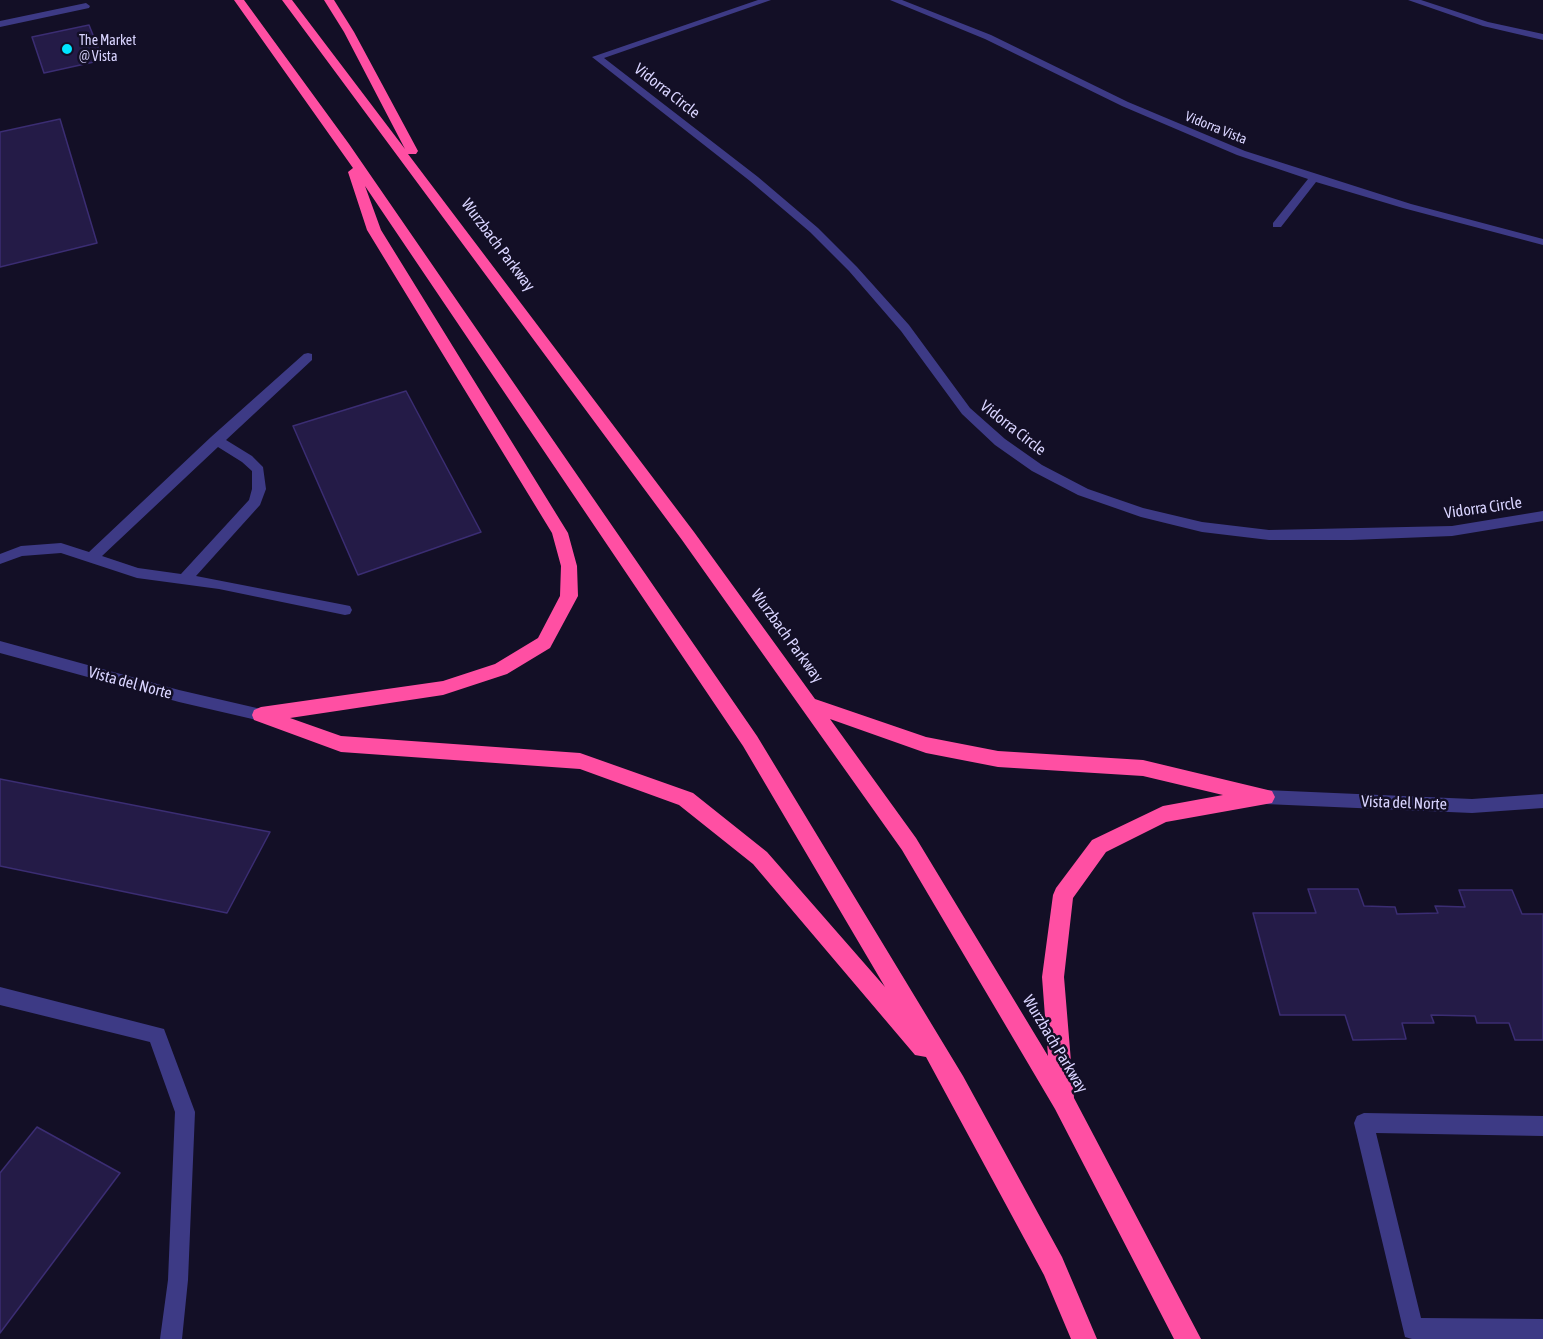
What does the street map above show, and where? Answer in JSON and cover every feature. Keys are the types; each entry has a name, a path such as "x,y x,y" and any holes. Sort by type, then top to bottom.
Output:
{"highway":[{"path":"239,0 345,147 610,540 750,741 956,1084 1053,1266 1084,1339"},
{"name":"Wurzbach Parkway","path":"287,0 688,536 909,844 1063,1101 1188,1339"},
{"path":"329,0 349,32 440,203"},
{"path":"261,715 443,688 501,669 544,643 569,596 569,566 560,533 374,230 345,147"},
{"path":"808,704 926,745 998,759 1143,768 1265,797"},
{"path":"261,715 341,744 580,761 686,799 760,858 956,1084"},
{"path":"1063,1101 1053,977 1063,895 1099,846 1163,814 1265,797"}],"street":[{"name":"Vidorra Circle","path":"767,0 597,57 754,179 814,230 854,269 905,328 966,411 983,427 1037,468 1083,492 1141,512 1202,526 1269,535 1452,531 1543,516"},
{"name":"Vidorra Vista","path":"894,0 988,36 1181,129 1314,178 1543,242"},
{"path":"1412,0 1486,24 1543,37"},
{"path":"0,24 86,6"},
{"path":"1277,225 1314,178"},
{"path":"91,558 308,357"},
{"path":"185,579 255,502 259,489 258,470 247,459 216,440"},
{"path":"0,560 21,551 61,548 137,573 185,579 345,610"},
{"name":"Vista del Norte","path":"0,646 179,696 261,715"},
{"name":"Vista del Norte","path":"1265,797 1472,806 1543,801"},
{"path":"0,996 157,1035 185,1112 178,1280 171,1339"},
{"path":"1543,1126 1364,1123 1413,1329 1543,1331"}],"building":[{"name":"The Market @ Vista","path":"89,25 103,60 44,73 32,37"},
{"path":"60,119 97,243 0,267 0,132"},
{"path":"406,391 481,532 358,575 293,426"},
{"path":"0,779 270,832 227,913 0,866"},
{"path":"1308,889 1358,889 1364,906 1395,907 1397,914 1438,913 1435,906 1465,907 1459,890 1512,890 1522,914 1543,914 1543,1040 1515,1040 1509,1023 1477,1023 1475,1016 1431,1015 1434,1023 1402,1023 1406,1039 1353,1040 1345,1015 1280,1015 1253,913 1316,913"},
{"path":"37,1127 120,1173 0,1333 0,1173"}],"place":[{"name":"The Market @ Vista","path":"67,49"}]}
